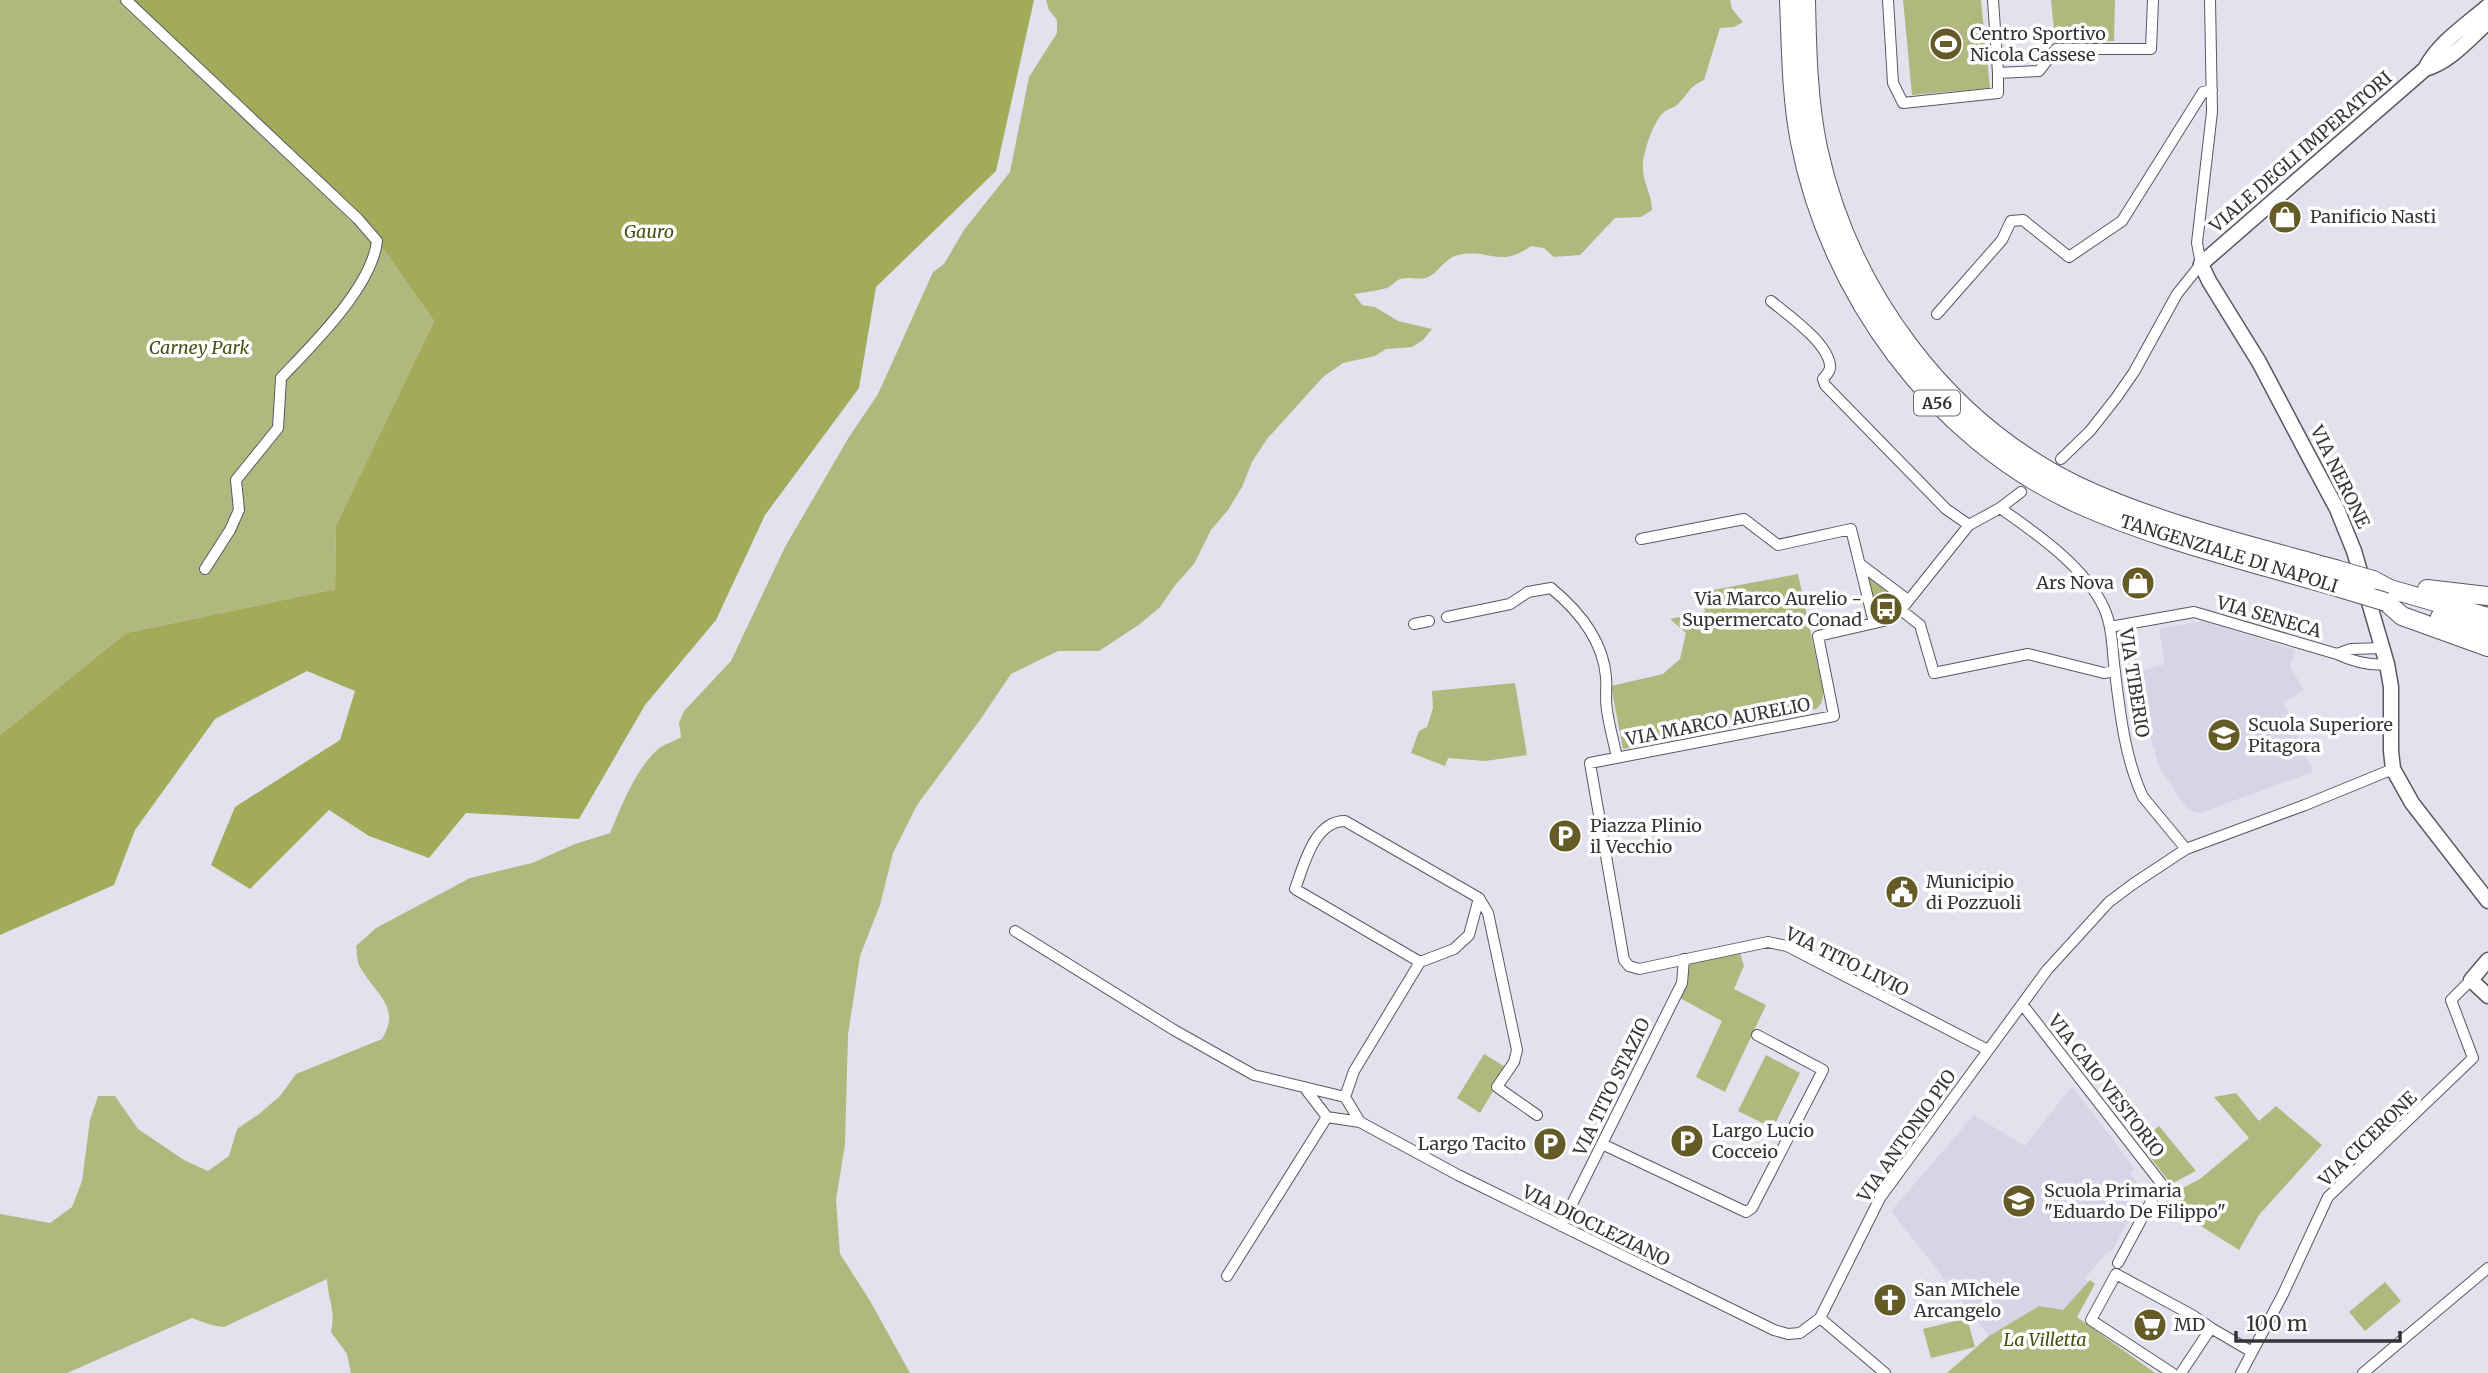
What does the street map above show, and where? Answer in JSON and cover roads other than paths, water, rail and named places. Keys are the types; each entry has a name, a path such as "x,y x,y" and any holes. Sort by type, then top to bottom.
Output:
{"highway":[{"name":"TANGENZIALE DI NAPOLI","path":"1789,0 1800,141 1821,217 1853,289 1892,350 1945,412 2026,475 2076,503 2159,535 2334,578 2373,580 2390,589 2488,617"},
{"name":"TANGENZIALE DI NAPOLI","path":"1806,0 1811,100 1818,147 1839,220 1854,256 1879,301 1907,343 1958,402 2011,445 2077,486 2148,514 2334,578 2386,602 2488,632"},
{"path":"2373,580 2384,578 2429,590 2488,596"},
{"path":"2386,602 2402,616 2488,647"}],"street":[{"path":"126,0 358,219 377,242 374,262 331,325 281,378 278,428 236,480 239,510 230,530 205,569"},
{"path":"1888,0 1893,83 1903,103 1998,93 1993,0"},
{"path":"1998,72 2039,71 2056,49 2151,49 2152,0"},
{"path":"2061,459 2090,431 2116,398 2134,372 2177,294 2201,264 2197,243 2212,112 2210,0"},
{"name":"VIALE DEGLI IMPERATORI","path":"2201,264 2425,69 2441,47 2488,6"},
{"name":"VIALE DEGLI IMPERATORI","path":"2425,69 2436,66 2488,22"},
{"path":"1937,314 2002,240 2011,221 2023,220 2069,257 2122,221 2203,92 2212,90"},
{"name":"VIA NERONE","path":"2201,264 2259,362 2337,509 2354,551 2387,664 2391,687 2393,769"},
{"path":"1771,301 1820,344 1830,364 1830,369 1823,379 1825,385 1946,509 1969,525"},
{"name":"VIA MARCO AURELIO","path":"1606,858 1590,763 1834,716 1818,636 1888,620 1901,610 1969,525 2000,508 2021,492"},
{"name":"VIA TIBERIO","path":"2000,508 2035,532 2081,576 2104,608 2110,627 2124,732 2138,787 2143,797 2186,849"},
{"path":"1641,539 1744,519 1778,545 1851,529 1874,623"},
{"path":"1860,563 1908,600"},
{"path":"1447,617 1510,604 1528,592 1551,588 1570,604 1591,632 1602,653 1607,709 1617,758"},
{"path":"1901,610 1920,625 1934,674 2028,654 2104,673 2115,671"},
{"name":"VIA SENECA","path":"2110,627 2194,612 2348,659 2378,665 2387,664"},
{"path":"1414,624 1429,621"},
{"name":"VIA SENECA","path":"2337,654 2351,649 2382,648"},
{"path":"2393,769 2412,803 2488,901"},
{"name":"VIA ANTONIO PIO","path":"1820,1318 1880,1198 2047,970 2109,902 2186,849 2393,769"},
{"path":"1420,962 1295,889 1310,849 1327,826 1335,821 1345,821 1479,898 1488,913 1517,1050 1514,1062 1497,1087 1537,1115"},
{"name":"VIA TITO LIVIO","path":"1606,858 1624,960 1629,966 1639,969 1768,942 1787,946 1988,1050"},
{"path":"1345,1097 1354,1071 1420,962 1454,949 1469,935 1479,898"},
{"path":"1015,931 1174,1030 1254,1075 1345,1097 1360,1122"},
{"name":"VIA TITO STAZIO","path":"1560,1226 1682,983 1684,959"},
{"path":"2488,960 2471,979 2488,996"},
{"name":"VIA CICERONE","path":"2241,1373 2283,1294 2328,1197 2473,1058 2451,1000 2471,979"},
{"name":"VIA CAIO VESTORIO","path":"2022,1004 2161,1183 2118,1263"},
{"path":"1602,1144 1746,1212 1752,1208 1823,1070 1757,1035"},
{"path":"1227,1276 1327,1117 1304,1087"},
{"name":"VIA DIOCLEZIANO","path":"1327,1117 1360,1122 1458,1175 1774,1330 1788,1335 1800,1333 1820,1318"},
{"path":"2363,1373 2488,1268"},
{"path":"2172,1373 2091,1320 2116,1274 2193,1315 2252,1352"},
{"path":"1820,1318 1885,1373"},
{"path":"2181,1373 2211,1328"}],"place":[{"name":"Centro Sportivo Nicola Cassese","path":"1946,44"},
{"name":"Panificio Nasti","path":"2285,217"},
{"name":"Ars Nova","path":"2138,583"},
{"name":"Via Marco Aurelio - Supermercato Conad","path":"1886,609"},
{"name":"Scuola Superiore Pitagora","path":"2224,735"},
{"name":"Piazza Plinio il Vecchio","path":"1565,836"},
{"name":"Municipio di Pozzuoli","path":"1902,892"},
{"name":"Largo Lucio Cocceio","path":"1687,1141"},
{"name":"Largo Tacito","path":"1550,1144"},
{"name":"Scuola Primaria \"Eduardo De Filippo\"","path":"2019,1201"},
{"name":"San MIchele Arcangelo","path":"1890,1300"},
{"name":"MD","path":"2150,1325"}],"park label":[{"name":"Gauro","path":"649,232"},
{"name":"Carney Park","path":"199,348"},
{"name":"La Villetta","path":"2045,1340"}]}
